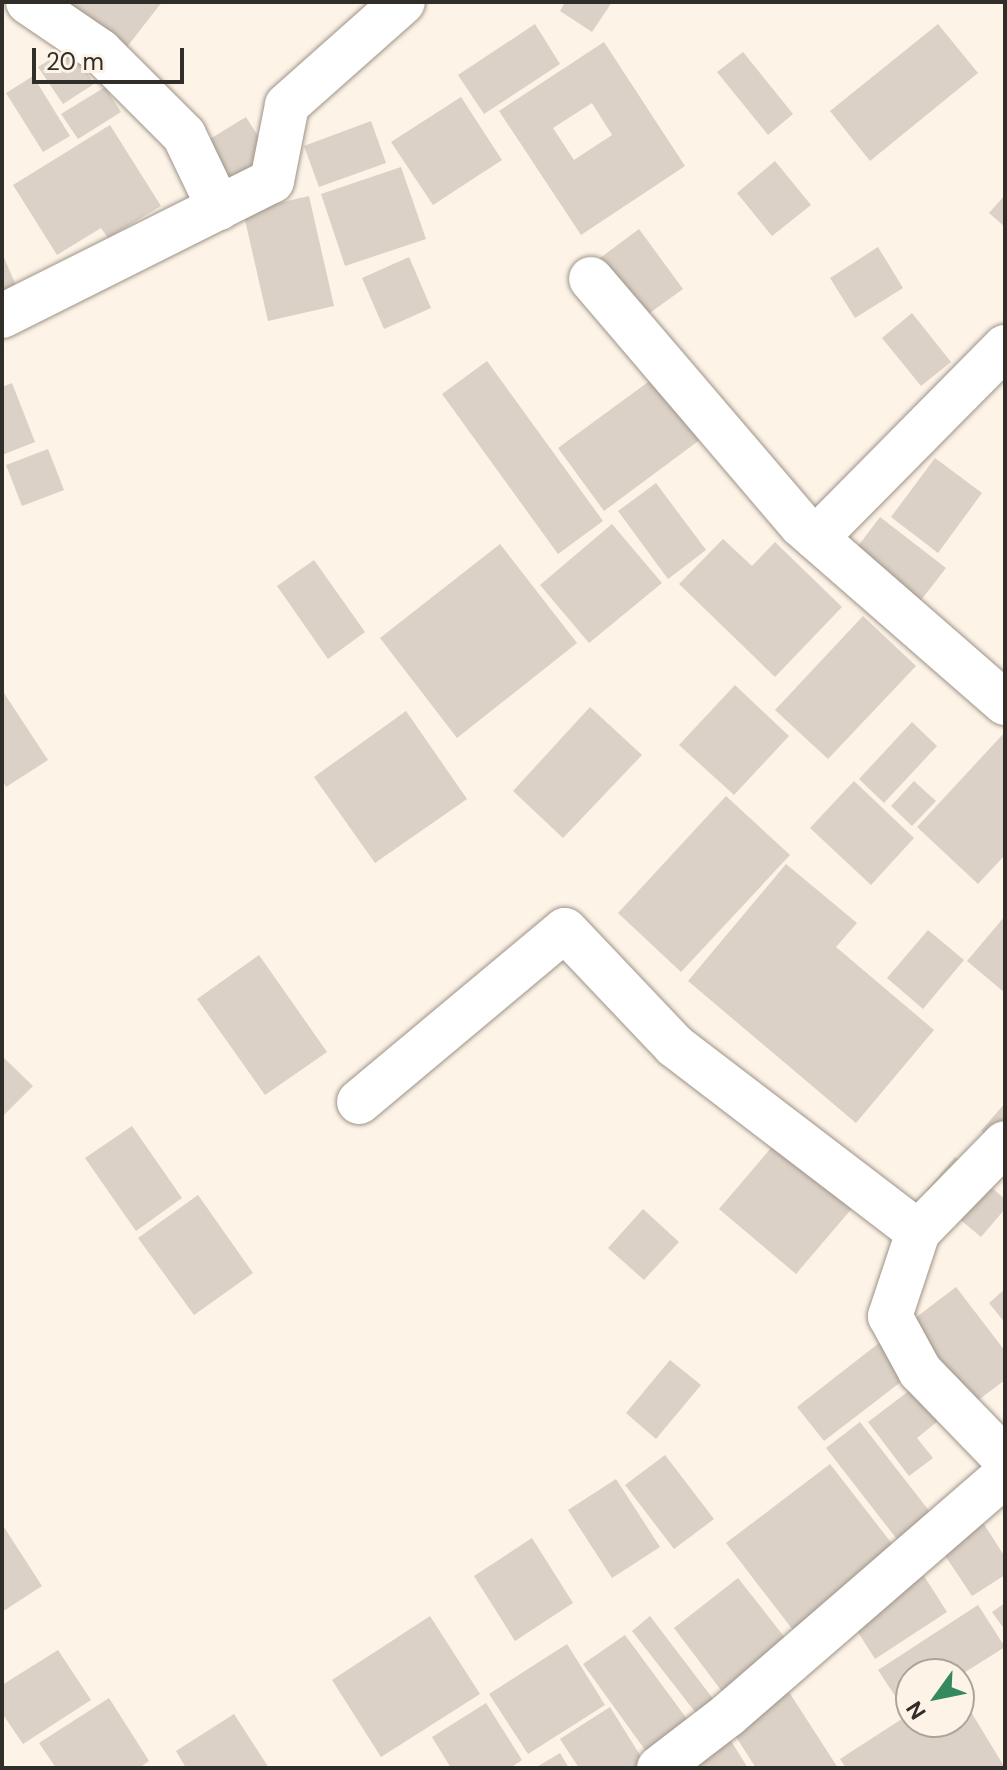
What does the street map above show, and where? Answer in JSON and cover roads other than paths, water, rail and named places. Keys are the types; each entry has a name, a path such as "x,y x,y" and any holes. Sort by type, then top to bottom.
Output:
{"street":[{"path":"28,2 100,51 184,135 219,208"},
{"path":"2,316 272,181 287,105 403,2"},
{"path":"591,279 674,383 816,538 1005,703"},
{"path":"816,538 1005,347"},
{"path":"359,1102 565,930 675,1046 918,1232"},
{"path":"1005,1143 918,1232 890,1316 920,1371 1005,1459"},
{"path":"659,1768 739,1705 1005,1475"}]}
